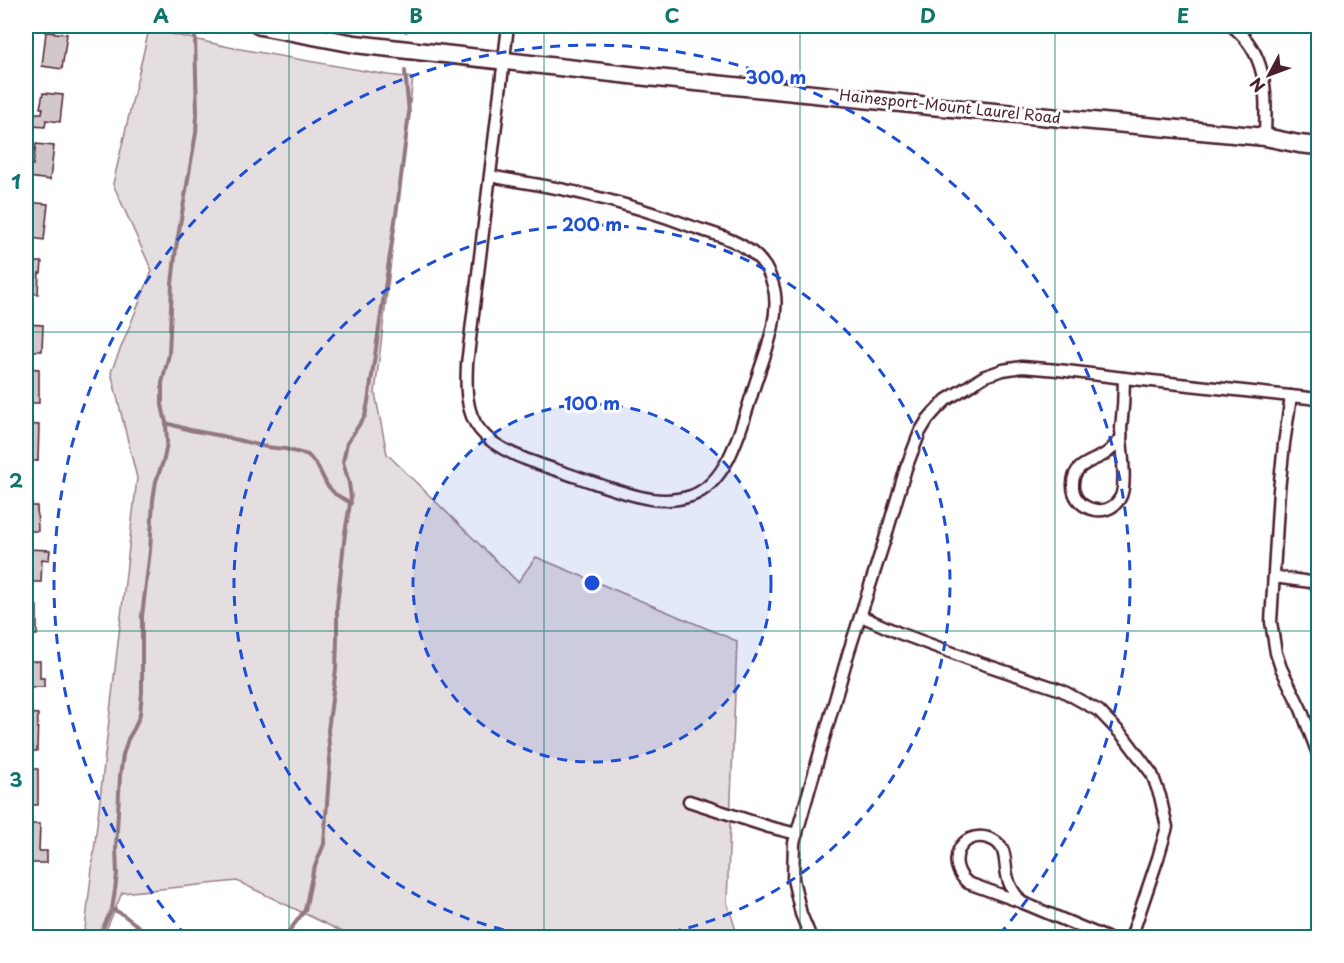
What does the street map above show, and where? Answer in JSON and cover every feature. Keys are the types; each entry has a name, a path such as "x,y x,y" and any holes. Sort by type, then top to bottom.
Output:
{"main road":[{"name":"Hainesport-Mount Laurel Road","path":"260,26 355,44 636,76 1265,137 1318,146"}],"street":[{"path":"490,176 589,195 684,223 741,245 759,259 768,272 774,286 776,302 771,335 731,453 720,473 704,489 692,496 664,500 635,495 553,469 503,449 479,429 472,415 466,383 467,364 508,26"},
{"path":"1233,26 1250,43 1262,69 1266,94 1265,137"},
{"path":"811,938 801,914 793,879 794,847 849,651 906,468 928,419 946,400 985,376 1016,367 1318,399"},
{"path":"1121,438 1106,454 1084,464 1074,477 1072,485 1077,501 1091,510 1099,511 1115,505 1123,490 1121,438 1124,420 1124,378"},
{"path":"1292,396 1279,490 1270,622 1276,654 1285,679 1318,754"},
{"path":"1274,577 1318,583"},
{"path":"861,616 899,633 980,663 1061,690 1099,711 1125,738 1152,774 1167,827 1131,938"},
{"path":"689,801 797,834"},
{"path":"1021,902 1008,882 1005,857 997,843 990,838 982,837 967,841 957,854 956,863 962,878 968,883 1021,902 1107,938"}],"shaded area":[{"path":"149,29 229,47 413,78 375,393 387,454 518,582 536,557 737,641 727,902 738,937 353,937 237,881 122,893 103,937 78,938 85,929 137,478 111,372 152,271 113,184"}],"building":[{"path":"46,32 67,34 62,69 42,66"},
{"path":"43,93 63,95 60,122 46,120 45,127 33,126 35,113 42,113 43,108 40,108"},
{"path":"36,144 54,146 50,180 28,177 29,165 33,165"},
{"path":"26,202 48,204 44,240 26,237"},
{"path":"26,258 33,259 33,262 42,262 38,294 26,293"},
{"path":"26,324 43,325 42,351 26,351"},
{"path":"26,368 39,369 39,403 26,403"},
{"path":"26,424 39,425 38,461 26,461"},
{"path":"26,494 32,494 32,506 37,506 38,531 26,531"},
{"path":"26,549 50,550 49,560 42,559 41,582 26,582"},
{"path":"26,606 37,606 37,635 26,635"},
{"path":"26,661 40,661 40,678 44,678 44,687 26,687"},
{"path":"26,713 38,714 37,751 26,751"},
{"path":"26,769 38,769 38,805 26,805"},
{"path":"26,824 40,824 39,851 47,851 47,863 26,863"}],"waterway":[{"path":"98,938 112,909 115,890 123,755 140,714 142,616 150,551 153,500 167,443 162,405 162,383 169,354 176,248 196,133 196,26"},
{"path":"406,31 407,26"},
{"path":"284,938 305,910 313,871 324,844 330,762 328,730 336,669 337,606 351,498 343,462 347,443 365,416 368,402 409,113 405,71"},
{"path":"166,423 308,455 335,494 351,503"},
{"path":"112,909 154,938"}]}
